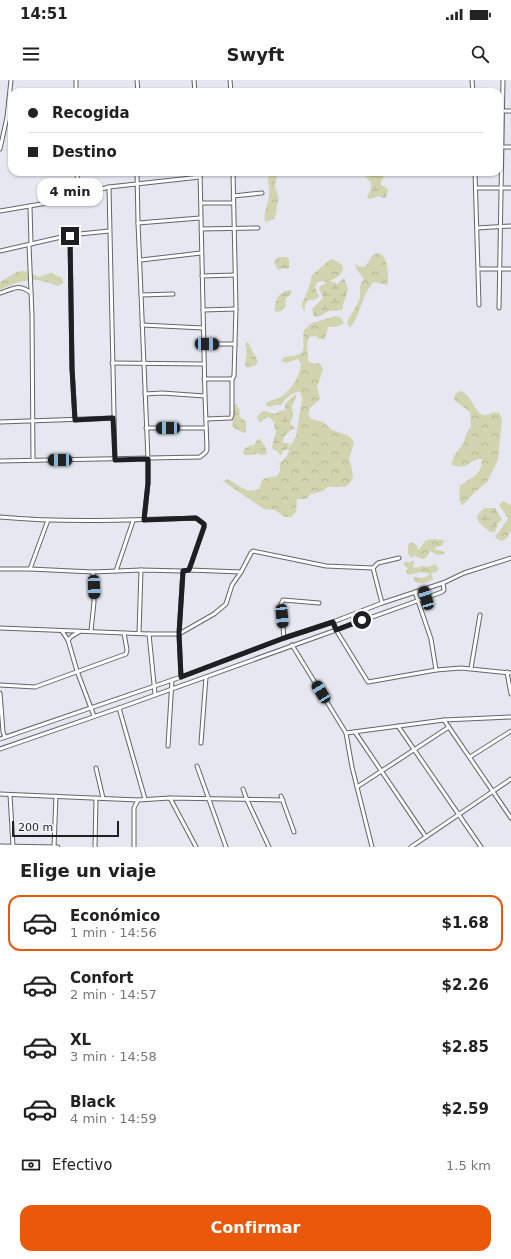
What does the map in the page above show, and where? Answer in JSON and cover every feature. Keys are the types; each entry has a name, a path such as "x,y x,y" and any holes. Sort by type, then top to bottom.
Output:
{"street":[{"path":"0,149 8,108"},
{"path":"0,127 5,128"},
{"path":"78,176 78,196"},
{"path":"138,176 138,223 141,260 142,325 145,363 148,459 148,483 144,520"},
{"path":"206,419 231,418 236,309 232,176"},
{"path":"475,176 479,305"},
{"path":"499,308 501,176"},
{"path":"0,211 53,202 109,186 200,177 204,396 207,449 206,452 200,457 115,460 0,461"},
{"path":"109,186 115,460"},
{"path":"476,188 511,188"},
{"path":"233,196 262,193"},
{"path":"201,203 233,203"},
{"path":"30,206 33,460"},
{"path":"138,223 200,218"},
{"path":"477,228 511,226"},
{"path":"201,229 258,228"},
{"path":"0,251 70,236 109,230"},
{"path":"70,236 72,368 75,420"},
{"path":"141,260 201,253"},
{"path":"479,269 511,269"},
{"path":"202,276 235,275"},
{"path":"0,293 18,286 24,287 31,293"},
{"path":"141,295 173,294"},
{"path":"202,310 236,309"},
{"path":"142,325 203,328"},
{"path":"204,344 235,344"},
{"path":"112,363 204,364"},
{"path":"204,379 232,379"},
{"path":"145,394 162,393 204,396"},
{"path":"0,422 113,418"},
{"path":"146,428 206,428"},
{"path":"0,517 32,520 133,521 196,518 204,524 204,527 189,570"},
{"path":"30,569 48,520"},
{"path":"116,571 133,521"},
{"path":"0,628 80,632 91,631 179,634 214,614 226,604 232,585 253,551 326,566 373,568 378,563 398,558"},
{"path":"0,739 3,735 90,708 181,677 284,638 308,631 382,603 443,583 464,573 511,558"},
{"path":"373,568 382,603"},
{"path":"0,569 93,572 189,570 241,572"},
{"path":"139,633 140,570"},
{"path":"181,677 179,634 183,571"},
{"path":"91,631 94,602 93,572"},
{"path":"0,749 426,598 443,591 443,583"},
{"path":"424,589 426,598"},
{"path":"414,592 431,639 436,670"},
{"path":"284,638 281,604 283,600 319,603"},
{"path":"471,668 480,616"},
{"path":"333,622 336,630 368,682 436,670 471,668 509,673 511,694"},
{"path":"62,631 68,640 77,671 94,716"},
{"path":"308,631 311,638"},
{"path":"68,640 80,632"},
{"path":"0,685 35,687 126,654 127,650 124,633"},
{"path":"149,634 155,694"},
{"path":"292,645 346,733 357,787 372,847"},
{"path":"201,743 206,677"},
{"path":"168,746 172,680"},
{"path":"0,693 3,735"},
{"path":"119,708 145,799"},
{"path":"346,733 444,720 511,716"},
{"path":"444,720 511,818"},
{"path":"398,726 481,847"},
{"path":"357,787 449,727"},
{"path":"470,757 511,731"},
{"path":"355,732 426,837"},
{"path":"197,766 226,847"},
{"path":"96,768 103,798"},
{"path":"411,847 511,779"},
{"path":"243,789 269,847"},
{"path":"0,794 138,800 170,798 283,800"},
{"path":"10,795 13,846"},
{"path":"54,847 56,796"},
{"path":"281,796 294,832"},
{"path":"95,847 96,798"},
{"path":"170,798 196,847"},
{"path":"134,847 134,808 138,800"},
{"path":"0,846 58,847"}],"green space":[{"path":"270,176 277,176 275,188 278,195 278,203 275,218 267,222 265,221 265,211 269,198 268,178"},
{"path":"365,176 384,176 381,185 387,188 388,191 386,197 384,198 379,196 370,199 367,197 371,189 371,183"},
{"path":"377,253 383,256 386,262 388,274 387,285 374,282 366,292 357,317 350,328 347,323 359,300 360,286 364,279 357,270 355,264 360,267 366,266 372,256"},
{"path":"278,257 287,257 289,259 289,268 278,270 274,262"},
{"path":"331,259 342,265 343,270 338,277 334,279 326,282 317,282 315,287 319,297 314,300 308,300 305,305 305,311 303,310 302,304 312,275"},
{"path":"23,271 39,277 51,273 62,278 63,283 58,286 43,281 29,280 15,283 0,290 0,282 17,272"},
{"path":"344,278 348,289 342,309 337,311 329,311 322,315 314,316 312,309 323,298 319,289 320,286 329,280 337,284"},
{"path":"290,290 292,292 286,298 285,307 281,311 275,312 275,304 280,295"},
{"path":"335,316 341,318 344,323 339,326 328,327 325,339 319,339 315,336 309,337 307,344 308,361 313,364 319,363 323,369 317,387 320,399 310,408 308,414 311,419 323,422 332,430 350,437 354,442 349,459 353,477 350,483 345,487 327,487 323,491 311,494 306,499 297,499 296,512 291,517 285,517 275,510 264,509 223,481 228,479 244,489 251,491 260,488 261,482 265,478 277,476 280,471 279,464 287,456 289,451 288,449 296,437 302,398 300,392 297,392 289,396 281,405 270,407 265,405 269,401 281,397 295,382 301,364 298,359 286,363 281,361 284,357 298,355 301,353 303,350 304,330 312,323"},
{"path":"248,342 258,362 256,365 247,368 245,365 247,351 245,344"},
{"path":"460,391 469,398 478,412 482,415 487,415 493,412 499,413 502,419 498,460 487,482 462,506 459,499 460,486 478,473 482,459 462,467 452,465 454,456 463,444 471,427 470,412 454,400 455,394"},
{"path":"297,394 292,406 293,416 290,424 295,428 288,432 285,436 283,443 289,443 289,446 282,451 282,454 280,455 272,448 276,431 274,425 275,423 269,417 260,423 257,418 263,411 275,414 285,410 285,404"},
{"path":"235,403 240,410 239,416 246,422 246,432 244,433 232,426"},
{"path":"260,439 266,449 267,454 261,455 258,453 253,455 244,455 243,452 246,448 254,445 257,440"},
{"path":"503,501 511,505 511,530 507,538 502,541 495,536 508,518 499,505"},
{"path":"485,508 495,508 502,520 498,523 495,532 488,530 481,524 477,517"},
{"path":"426,540 444,540 442,546 434,549 445,552 444,554 438,555 430,551 426,558 423,559 414,556 411,558 408,553 408,544 411,542 418,546 417,548 419,550"},
{"path":"406,561 409,563 414,561 414,568 424,566 428,567 435,564 439,569 436,572 431,573 433,579 419,583 414,581 414,577 423,578 429,575 429,573 420,572 408,575 406,571 408,569 403,564"}],"route":[{"path":"70,236 73,334 72,368 75,420 113,418 115,460 148,459 148,483 144,520 196,518 201,520 204,524 189,570 183,571 179,634 181,677 284,638 333,622 336,630 362,620"}]}
